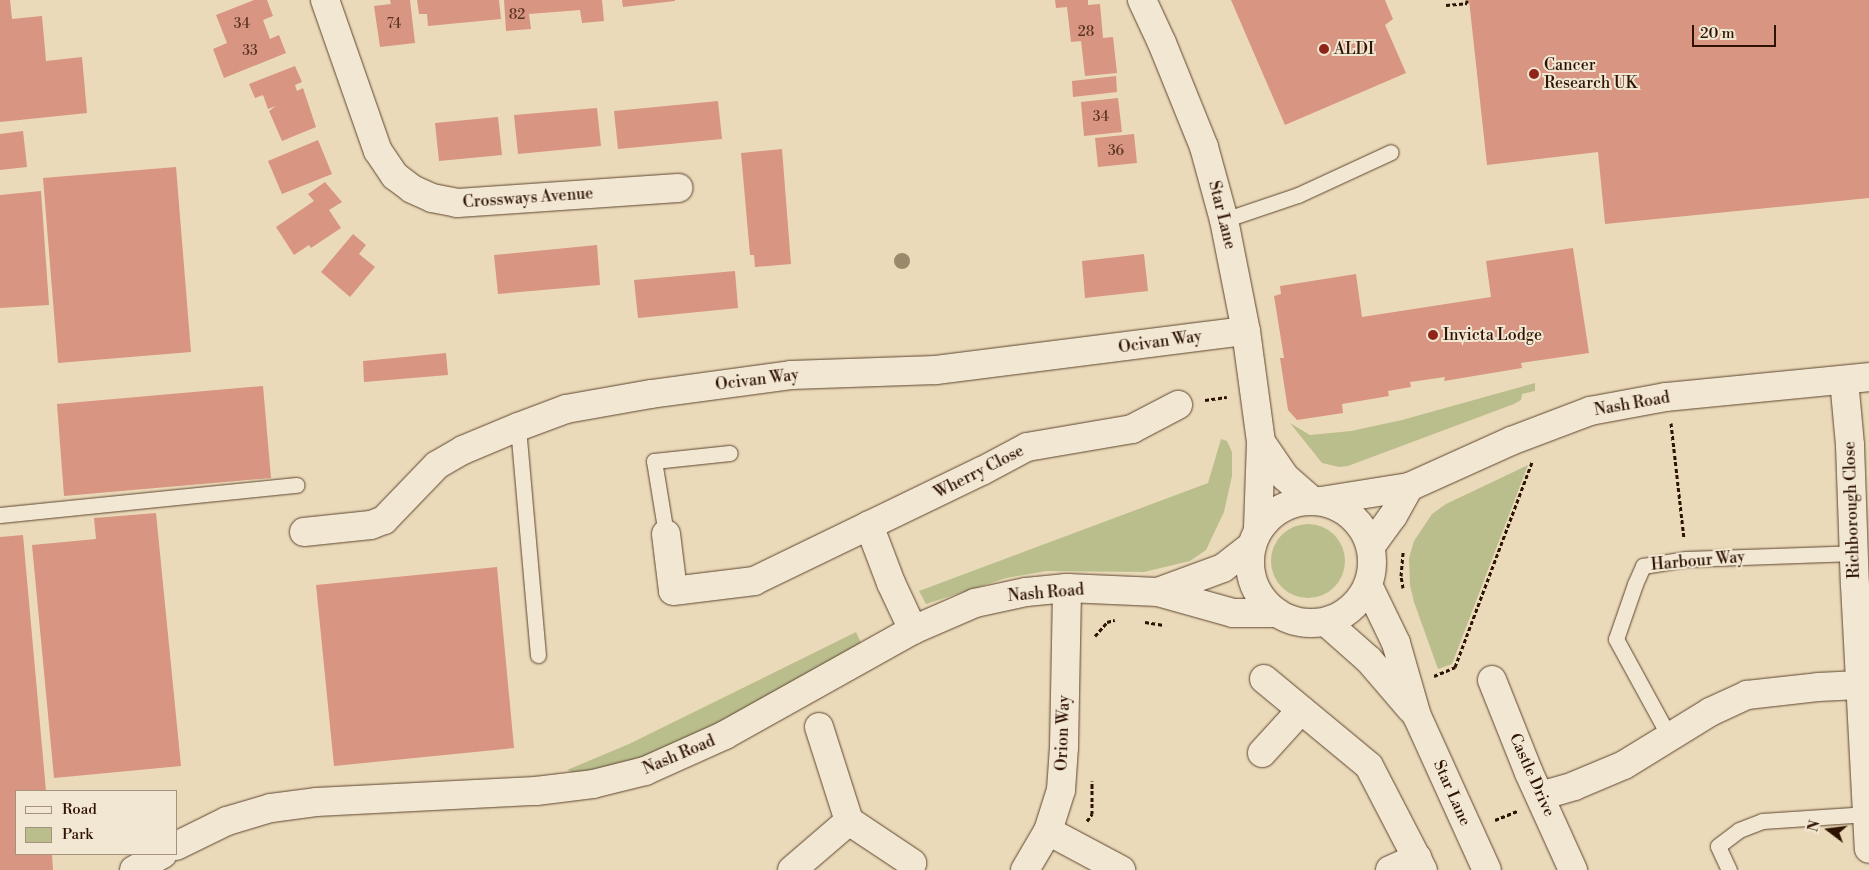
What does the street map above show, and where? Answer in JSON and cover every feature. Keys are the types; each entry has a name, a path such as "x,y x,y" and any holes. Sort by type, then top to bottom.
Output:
{"street":[{"name":"Crossways Avenue","path":"325,0 378,151 395,176 412,189 432,198 457,203 678,188"},
{"name":"Star Lane","path":"1142,0 1162,43 1204,147 1224,220 1246,331 1261,442 1255,538"},
{"name":"Ocivan Way","path":"304,532 372,526 384,520 437,465 463,450 566,409 651,394 791,375 936,370 1246,331"},
{"name":"Nash Road","path":"1316,500 1409,487 1511,441 1590,411 1666,397 1856,379"},
{"name":"Richborough Close","path":"1856,379 1850,445 1854,553 1862,585 1860,685 1869,849"},
{"name":"Wherry Close","path":"666,534 673,590 754,580 982,471 1027,447 1132,429 1178,405"},
{"name":"Star Lane","path":"1261,442 1285,477 1316,500"},
{"path":"1371,546 1393,516 1409,487"},
{"path":"1316,500 1338,506 1352,516 1364,530 1371,546 1372,573 1368,585 1358,601 1344,614 1326,622 1309,624 1292,620 1277,613 1263,600 1254,583 1250,564 1255,538 1272,514 1290,504 1316,500"},
{"path":"869,526 891,583 913,630"},
{"name":"Nash Road","path":"1158,592 1223,568 1255,538"},
{"name":"Star Lane","path":"1368,585 1396,643 1417,716 1487,870"},
{"name":"Nash Road","path":"178,845 227,821 270,808 316,802 536,791 593,784 644,771 725,735 913,630 975,603 1026,592 1067,588 1158,592 1233,614 1277,613"},
{"name":"Orion Way","path":"1025,870 1048,831 1061,790 1067,588"},
{"name":"Star Lane","path":"1326,622 1369,660 1417,716"},
{"path":"1264,679 1369,766 1420,864 1390,870"},
{"name":"Castle Drive","path":"1492,680 1573,870"},
{"path":"1540,796 1600,776 1670,738 1710,712 1747,695 1818,687 1860,685"},
{"path":"1262,753 1302,710"},
{"path":"818,727 849,821 912,863"},
{"path":"792,870 849,821"},
{"path":"1048,831 1121,870"},
{"path":"138,869 161,855"}],"lane":[{"path":"1224,220 1298,195 1391,152"},
{"path":"518,427 538,655"},
{"path":"666,534 654,461 730,453"},
{"path":"0,515 296,485"},
{"name":"Harbour Way","path":"1670,738 1616,639 1635,584 1644,566 1686,559 1854,553"},
{"path":"1729,870 1718,846 1739,830 1762,821 1868,814"}],"path":[{"path":"1446,5 1467,3 1466,0"},
{"path":"1670,418 1686,559"},
{"path":"1434,676 1455,667 1536,452"},
{"path":"1404,593 1401,576 1405,544"},
{"path":"1092,641 1107,622 1117,619"},
{"path":"1140,621 1169,626"},
{"path":"1431,667 1438,684"},
{"path":"1072,844 1092,814 1092,775"}],"green space":[{"path":"1535,383 1535,391 1522,394 1521,400 1514,404 1348,466 1339,467 1322,463 1290,423 1310,435 1351,431 1402,420"},
{"path":"1221,439 1227,441 1232,452 1232,476 1224,512 1206,550 1190,561 1144,572 1047,571 1006,578 926,604 919,591 1208,483"},
{"path":"1528,465 1452,664 1438,669 1414,602 1410,585 1409,558 1414,541 1432,514 1446,504"},
{"path":"1308,524 1329,530 1339,540 1345,561 1339,582 1329,592 1308,598 1287,592 1277,582 1271,561 1277,540 1287,530"},
{"path":"856,632 862,645 827,670 675,746 631,764 579,774 567,770 629,744"}],"building":[{"path":"0,0 10,0 12,19 42,16 46,61 82,57 87,113 0,122"},
{"path":"254,0 267,0 273,16 263,20 270,39 279,35 286,53 224,78 213,49 227,43 216,15"},
{"path":"390,0 410,0 415,43 380,47 374,6 391,4"},
{"path":"417,0 499,0 501,19 428,26 427,14 419,14"},
{"path":"504,0 602,0 604,21 582,23 580,10 529,14 531,29 506,31"},
{"path":"622,0 675,0 675,1 623,7"},
{"path":"1055,0 1088,0 1088,5 1100,4 1103,38 1113,37 1117,73 1085,76 1081,41 1071,42 1067,7 1056,8"},
{"name":"ALDI","path":"1231,0 1385,0 1393,19 1385,25 1406,73 1285,125"},
{"path":"1469,0 1869,0 1869,198 1605,224 1598,152 1487,165"},
{"path":"295,66 302,82 295,85 297,91 303,88 316,127 282,141 269,111 276,106 268,109 263,95 255,98 249,84"},
{"path":"1116,76 1117,92 1073,97 1072,81"},
{"path":"1118,98 1122,132 1084,136 1081,102"},
{"path":"718,101 722,139 618,149 614,111"},
{"path":"597,108 601,146 518,154 514,115"},
{"path":"498,117 502,155 439,161 435,123"},
{"path":"23,131 27,167 0,170 0,134"},
{"path":"1134,134 1137,163 1098,167 1095,138"},
{"path":"318,140 332,174 282,194 268,161"},
{"path":"782,149 791,264 755,267 754,255 750,255 741,153"},
{"path":"176,167 191,352 58,363 43,178"},
{"path":"325,182 342,202 329,210 341,228 311,248 309,245 294,255 276,227 314,201 308,194"},
{"path":"41,191 49,305 0,308 0,195"},
{"path":"353,234 366,245 359,254 375,267 350,297 321,272"},
{"path":"597,245 600,285 498,294 494,255"},
{"name":"Invicta Lodge","path":"1573,248 1589,353 1521,363 1522,368 1444,381 1445,377 1410,382 1411,387 1388,391 1389,396 1342,404 1343,413 1297,420 1288,410 1280,358 1284,358 1274,296 1281,294 1280,286 1356,274 1362,317 1491,297 1486,261"},
{"path":"1144,254 1148,291 1085,298 1082,261"},
{"path":"735,271 738,308 638,318 634,280"},
{"path":"446,353 448,375 364,382 363,361"},
{"path":"263,386 271,478 64,496 57,404"},
{"path":"156,513 181,766 54,778 32,545 96,539 94,518"},
{"path":"23,535 46,790 15,790 15,855 52,855 53,870 0,870 0,537"},
{"path":"497,567 514,748 334,766 316,585"}],"place":[{"name":"ALDI","path":"1324,49"},
{"name":"Cancer Research UK","path":"1534,74"},
{"name":"Invicta Lodge","path":"1433,335"}]}
